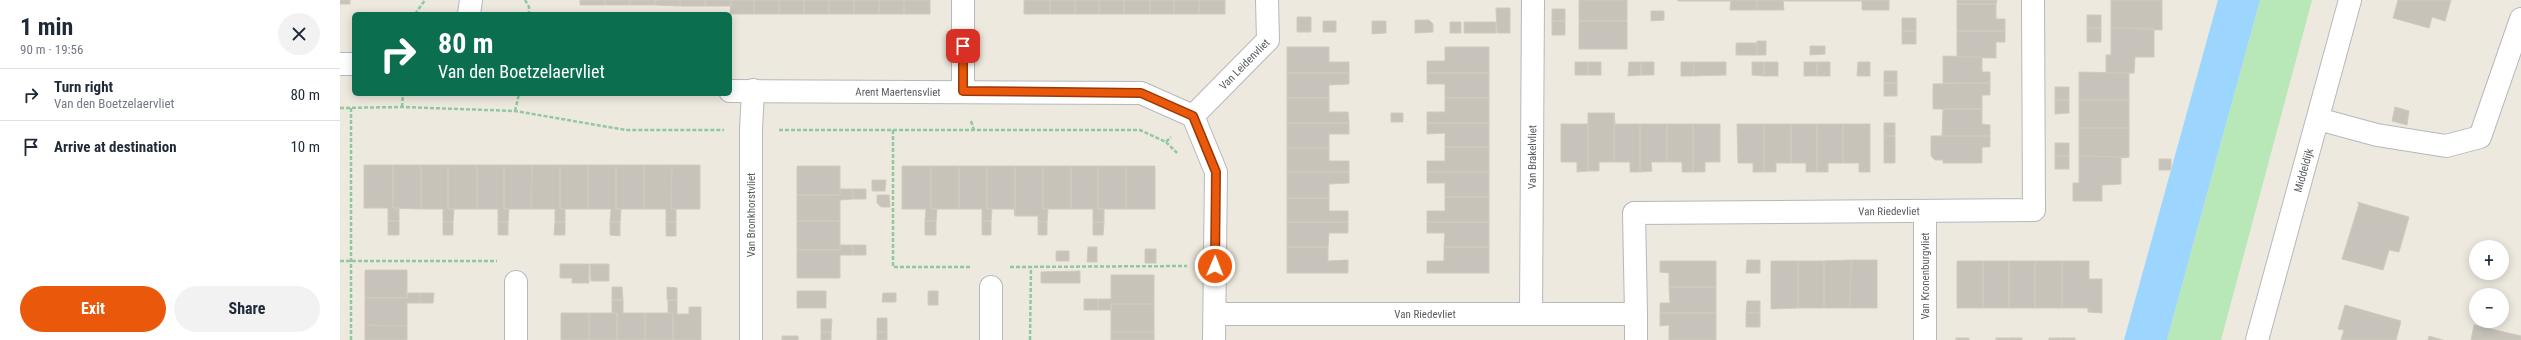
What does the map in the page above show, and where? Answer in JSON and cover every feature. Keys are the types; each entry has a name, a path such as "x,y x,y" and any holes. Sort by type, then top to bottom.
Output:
{"street":[{"path":"469,12 471,0"},
{"path":"963,0 963,91"},
{"name":"Van Leidenvliet","path":"1193,116 1268,40 1267,0"},
{"name":"Van Brakelvliet","path":"1531,314 1533,0"},
{"name":"Van Riedevliet","path":"1636,340 1634,213 2034,210 2033,0"},
{"name":"Middeldijk","path":"2256,340 2350,0"},
{"path":"2318,119 2377,135 2446,146 2480,137 2521,19"},
{"path":"340,64 352,64"},
{"name":"Van Bronkhorstvliet","path":"752,340 751,130 753,90"},
{"name":"Arent Maertensvliet","path":"732,91 1141,93 1193,116"},
{"path":"1193,116 1216,172 1214,340"},
{"name":"Van Kronenburgvliet","path":"1925,211 1925,340"},
{"path":"516,282 516,340"},
{"path":"991,287 991,340"},
{"name":"Van Riedevliet","path":"1215,314 1636,314"}],"path":[{"path":"416,12 425,0"},
{"path":"525,0 529,7 529,12"},
{"path":"402,96 402,108"},
{"path":"515,111 519,96"},
{"path":"351,108 351,340"},
{"path":"893,130 893,267 976,267"},
{"path":"340,261 515,261 516,282"},
{"path":"1004,267 1215,266"},
{"path":"1030,340 1031,267"}],"green space":[{"path":"2260,0 2312,0 2221,340 2167,340"}],"water":[{"path":"2218,0 2260,0 2167,340 2124,340"}],"building":[{"path":"340,0 350,0 350,4 340,4"},
{"path":"580,0 605,0 605,5 580,5"},
{"path":"605,0 630,0 630,5 605,5"},
{"path":"630,0 655,0 655,5 630,5"},
{"path":"655,0 680,0 680,6 655,5"},
{"path":"680,0 705,0 705,6 680,6"},
{"path":"705,0 731,0 732,6 705,6"},
{"path":"731,0 754,0 754,14 732,14 732,12 730,12"},
{"path":"754,0 779,0 779,14 754,14"},
{"path":"779,0 804,0 804,14 779,14"},
{"path":"804,0 829,0 829,14 804,14"},
{"path":"829,0 854,0 854,14 829,14"},
{"path":"854,0 879,0 879,14 854,14"},
{"path":"879,0 904,0 904,14 879,14"},
{"path":"904,0 930,0 930,14 904,14"},
{"path":"1024,0 1050,0 1050,14 1024,14"},
{"path":"1050,0 1075,0 1075,14 1050,14"},
{"path":"1075,0 1099,0 1099,14 1075,14"},
{"path":"1099,0 1124,0 1124,14 1099,14"},
{"path":"1124,0 1150,0 1150,14 1124,14"},
{"path":"1150,0 1174,0 1174,14 1150,14"},
{"path":"1174,0 1199,0 1199,14 1174,14"},
{"path":"1199,0 1225,0 1225,14 1199,14"},
{"path":"1579,0 1627,0 1627,21 1579,21"},
{"path":"1704,0 1704,1 1678,1"},
{"path":"1731,0 1731,1 1704,1"},
{"path":"1731,0 1757,0 1757,10 1730,10"},
{"path":"1757,0 1783,0 1784,10 1757,10"},
{"path":"1810,0 1810,1 1783,1"},
{"path":"1836,0 1836,1 1810,1"},
{"path":"1862,0 1862,1 1836,1"},
{"path":"1862,0 1889,0 1889,10 1862,10"},
{"path":"1957,0 1997,0 1996,4 1957,4"},
{"path":"2111,0 2162,0 2162,30 2111,28"},
{"path":"2398,0 2451,0 2445,21 2432,17 2429,28 2393,18"},
{"path":"1957,4 1996,4 1996,19 2005,19 2005,31 1957,31"},
{"path":"1496,8 1510,8 1510,33 1497,33"},
{"path":"1552,9 1565,9 1565,21 1552,21"},
{"path":"1651,11 1664,11 1664,20 1651,21"},
{"path":"2087,15 2101,15 2101,28 2087,28"},
{"path":"1297,17 1311,17 1311,32 1297,32"},
{"path":"1902,18 1916,18 1916,31 1902,31"},
{"path":"1415,20 1429,20 1433,24 1433,32 1415,33"},
{"path":"1323,21 1336,21 1336,32 1323,32"},
{"path":"1372,21 1386,21 1386,33 1372,34"},
{"path":"1552,21 1565,21 1565,35 1552,35"},
{"path":"1579,21 1627,21 1627,49 1579,49"},
{"path":"1450,22 1461,22 1461,33 1450,33"},
{"path":"1464,22 1496,22 1496,33 1464,33"},
{"path":"2087,28 2101,28 2101,42 2087,42"},
{"path":"2111,28 2154,28 2154,57 2135,57 2134,73 2106,73 2106,55 2111,55"},
{"path":"1902,31 1916,31 1916,44 1902,44"},
{"path":"1957,31 2005,31 2005,42 1996,42 1996,58 1957,57"},
{"path":"1757,41 1766,41 1766,55 1757,55"},
{"path":"1736,43 1757,43 1757,55 1736,55"},
{"path":"1810,46 1825,46 1825,54 1810,55"},
{"path":"1287,47 1329,47 1329,62 1349,62 1349,73 1287,73"},
{"path":"1445,47 1489,47 1489,73 1427,73 1427,61 1445,61"},
{"path":"1943,56 1982,57 1982,72 1990,72 1990,83 1943,83"},
{"path":"1575,62 1588,62 1588,75 1575,75"},
{"path":"1588,62 1601,62 1601,75 1588,75"},
{"path":"1629,62 1641,62 1641,75 1628,76"},
{"path":"1641,62 1654,62 1654,75 1641,75"},
{"path":"1681,62 1694,62 1693,76 1681,76"},
{"path":"1694,62 1726,62 1726,75 1693,76"},
{"path":"1752,62 1764,62 1764,76 1752,75"},
{"path":"1764,62 1778,62 1778,76 1764,76"},
{"path":"1804,62 1817,62 1817,76 1804,76"},
{"path":"1817,62 1830,62 1830,76 1817,76"},
{"path":"1858,62 1870,62 1870,76 1857,76"},
{"path":"1884,71 1897,71 1897,83 1884,83"},
{"path":"2079,72 2129,73 2129,100 2079,100"},
{"path":"1287,73 1349,73 1349,84 1329,85 1329,98 1287,98"},
{"path":"1427,73 1489,73 1489,98 1445,98 1445,84 1427,84"},
{"path":"1884,83 1897,83 1897,96 1884,96"},
{"path":"1990,83 1990,95 1982,95 1982,109 1933,109 1933,84"},
{"path":"2055,87 2069,87 2069,100 2055,100"},
{"path":"1287,98 1329,98 1329,112 1348,112 1349,123 1287,123"},
{"path":"1445,98 1489,98 1489,123 1427,123 1427,112 1445,112"},
{"path":"2055,100 2069,100 2069,113 2055,114"},
{"path":"2079,100 2129,100 2129,128 2079,128"},
{"path":"2395,107 2409,111 2407,125 2392,121"},
{"path":"1943,109 1982,109 1982,124 1990,125 1990,136 1942,136"},
{"path":"1391,113 1403,113 1403,122 1391,122"},
{"path":"1588,113 1614,113 1614,162 1599,162 1599,171 1588,171"},
{"path":"1614,113 1615,124 1640,124 1640,172 1630,172 1630,162 1614,162"},
{"path":"1287,123 1349,123 1349,134 1329,134 1329,148 1287,148"},
{"path":"1427,123 1489,123 1489,147 1445,147 1445,133 1427,134"},
{"path":"1884,123 1895,123 1895,136 1884,136"},
{"path":"1561,124 1588,124 1588,171 1577,172 1577,162 1561,162"},
{"path":"1640,124 1667,124 1667,162 1651,162 1652,171 1640,172"},
{"path":"1667,124 1693,124 1693,172 1682,172 1682,162 1667,162"},
{"path":"1693,124 1720,124 1720,162 1705,162 1705,172 1693,172"},
{"path":"1737,124 1764,124 1764,172 1753,172 1753,163 1738,163"},
{"path":"1764,124 1791,124 1791,163 1776,163 1776,172 1764,172"},
{"path":"1791,124 1817,124 1817,172 1806,172 1806,163 1791,163"},
{"path":"1817,124 1843,124 1843,163 1828,163 1828,172 1817,172"},
{"path":"1843,124 1870,124 1870,172 1859,172 1859,163 1843,163"},
{"path":"2079,128 2129,128 2129,157 2079,156"},
{"path":"1884,136 1895,136 1895,163 1884,163"},
{"path":"1931,136 1990,136 1990,147 1982,147 1982,163 1943,163 1943,160 1935,160 1931,156"},
{"path":"2055,143 2069,143 2069,156 2055,156"},
{"path":"1445,147 1489,147 1489,172 1427,172 1427,161 1445,161"},
{"path":"1287,148 1329,148 1329,161 1349,161 1349,172 1287,172"},
{"path":"2055,156 2069,156 2069,169 2055,169"},
{"path":"2079,156 2129,157 2121,158 2121,184 2102,185 2102,201 2073,201 2073,183 2079,183"},
{"path":"2159,159 2171,159 2171,170 2159,170"},
{"path":"364,165 393,165 393,208 399,208 399,221 388,221 388,208 364,208"},
{"path":"393,165 421,165 421,209 393,208"},
{"path":"421,165 448,165 448,209 454,209 453,222 443,222 443,209 421,209"},
{"path":"448,165 477,165 477,209 448,209"},
{"path":"477,165 504,165 504,209 509,209 508,222 498,222 498,209 477,209"},
{"path":"504,165 532,165 531,209 504,209"},
{"path":"532,165 560,165 560,209 565,209 565,222 555,222 555,209 531,209"},
{"path":"560,165 588,165 588,209 560,209"},
{"path":"588,165 616,165 616,209 621,209 620,222 610,222 611,209 588,209"},
{"path":"616,165 644,165 644,209 616,209"},
{"path":"644,165 672,165 671,209 676,209 676,222 666,222 666,209 644,209"},
{"path":"672,165 700,165 700,209 671,209"},
{"path":"797,166 840,166 840,195 797,195"},
{"path":"902,166 931,166 931,209 937,209 936,221 925,221 926,209 902,209"},
{"path":"931,166 959,166 959,209 931,209"},
{"path":"959,166 987,166 987,209 992,209 991,221 982,221 982,209 959,209"},
{"path":"987,166 1015,166 1015,216 1014,209 987,209"},
{"path":"1015,166 1043,166 1043,209 1048,209 1047,222 1038,221 1038,216 1015,216"},
{"path":"1043,166 1071,166 1071,209 1043,209"},
{"path":"1071,166 1098,166 1098,209 1104,209 1104,222 1093,222 1093,209 1071,209"},
{"path":"1098,166 1126,166 1126,209 1098,209"},
{"path":"1126,166 1155,166 1155,209 1126,209"},
{"path":"1287,172 1349,172 1349,183 1329,184 1329,198 1287,198"},
{"path":"1427,172 1489,172 1489,197 1445,197 1445,183 1427,183"},
{"path":"872,180 886,180 885,191 872,191"},
{"path":"840,189 853,189 853,199 840,200 840,221 797,221 797,195 840,195"},
{"path":"853,189 866,189 866,199 853,199"},
{"path":"877,195 889,195 890,207 881,207 877,203"},
{"path":"1445,197 1489,197 1489,222 1427,222 1427,211 1445,211"},
{"path":"1287,198 1329,198 1329,211 1348,211 1348,222 1287,222"},
{"path":"2357,202 2409,217 2399,252 2389,250 2383,270 2342,259 2359,204"},
{"path":"388,221 399,221 399,235 388,235"},
{"path":"797,221 840,221 840,250 797,250"},
{"path":"925,221 936,221 936,235 925,235"},
{"path":"982,221 991,221 991,235 982,235"},
{"path":"1038,221 1047,222 1047,235 1038,235"},
{"path":"443,222 453,222 453,235 443,235"},
{"path":"498,222 508,222 508,235 498,235"},
{"path":"555,222 565,222 565,235 554,235"},
{"path":"610,222 620,222 620,236 610,235"},
{"path":"666,222 676,222 676,236 666,236"},
{"path":"1093,222 1104,222 1103,235 1093,235"},
{"path":"1287,222 1348,222 1348,233 1329,233 1328,247 1287,247"},
{"path":"1427,222 1489,222 1489,247 1444,247 1445,233 1427,233"},
{"path":"840,245 853,245 853,255 840,255 840,278 797,278 797,250 840,250"},
{"path":"853,245 866,245 866,255 853,255"},
{"path":"1088,247 1097,247 1097,262 1087,262"},
{"path":"1287,247 1328,247 1328,261 1348,260 1348,273 1287,273"},
{"path":"1444,247 1489,247 1489,273 1427,273 1427,261 1444,261"},
{"path":"1145,249 1156,249 1156,263 1145,263"},
{"path":"1056,251 1069,251 1069,261 1056,261"},
{"path":"1747,260 1760,260 1760,273 1746,273"},
{"path":"1851,260 1850,308 1824,308 1824,261"},
{"path":"1851,260 1877,260 1877,308 1850,308"},
{"path":"1660,261 1716,261 1716,287 1669,287 1669,273 1660,272"},
{"path":"1771,261 1798,261 1798,308 1771,309"},
{"path":"1798,261 1824,261 1824,308 1798,308"},
{"path":"1957,261 1983,261 1983,308 1957,308"},
{"path":"1983,261 2009,261 2009,308 1983,308"},
{"path":"2009,261 2035,261 2035,308 2009,308"},
{"path":"2035,261 2062,261 2062,308 2035,308"},
{"path":"2062,261 2089,261 2089,279 2102,279 2102,313 2088,312 2088,308 2062,308"},
{"path":"560,264 589,264 589,283 572,283 572,278 560,278"},
{"path":"590,264 609,264 609,281 591,281"},
{"path":"365,270 407,270 407,298 365,298"},
{"path":"1080,271 1080,283 1041,283 1041,272"},
{"path":"1111,275 1154,275 1154,304 1111,304 1111,310 1098,310 1098,299 1111,299"},
{"path":"612,287 622,287 623,300 612,300"},
{"path":"667,287 677,288 677,300 667,300"},
{"path":"1669,287 1716,287 1716,313 1660,313 1660,303 1670,303"},
{"path":"797,291 826,291 826,308 797,308"},
{"path":"928,291 938,291 938,305 928,305"},
{"path":"408,293 421,293 420,303 407,303 407,326 365,325 365,298 407,298"},
{"path":"421,293 434,293 433,303 420,303"},
{"path":"883,293 896,293 896,302 882,302"},
{"path":"1084,299 1098,299 1098,310 1084,310"},
{"path":"612,300 623,300 623,313 645,313 645,340 617,340 617,313 612,313"},
{"path":"668,300 677,300 677,314 689,314 689,307 701,307 701,340 673,340 673,313 668,313"},
{"path":"1747,301 1760,301 1760,313 1746,313"},
{"path":"1111,304 1154,304 1154,332 1111,332"},
{"path":"2345,305 2401,321 2396,340 2341,340 2344,330 2338,329"},
{"path":"561,313 589,313 589,340 561,340"},
{"path":"589,313 617,313 617,340 589,340"},
{"path":"645,313 673,313 673,340 645,340"},
{"path":"1660,313 1716,313 1716,340 1669,340 1669,325 1660,326"},
{"path":"1746,313 1760,313 1760,327 1746,327"},
{"path":"877,318 887,318 887,332 877,332"},
{"path":"821,319 832,319 831,332 821,332"},
{"path":"365,325 407,326 407,340 365,340"},
{"path":"2473,328 2487,328 2521,336 2521,340 2471,340"},
{"path":"821,332 831,332 831,340 821,340"},
{"path":"877,332 887,332 887,340 877,340"},
{"path":"1111,332 1154,332 1154,340 1111,340"},
{"path":"782,336 798,336 798,340 782,340"},
{"path":"2429,336 2443,340 2428,340"},
{"path":"1956,338 1969,338 1969,340 1956,340"},
{"path":"1996,338 2009,338 2009,340 1996,340"},
{"path":"2009,338 2022,338 2022,340 2009,340"},
{"path":"2049,338 2061,338 2061,340 2049,340"},
{"path":"2061,338 2075,338 2075,340 2061,340"}],"route":[{"path":"963,46 963,91 1141,93 1193,116 1216,172 1215,266"}]}
